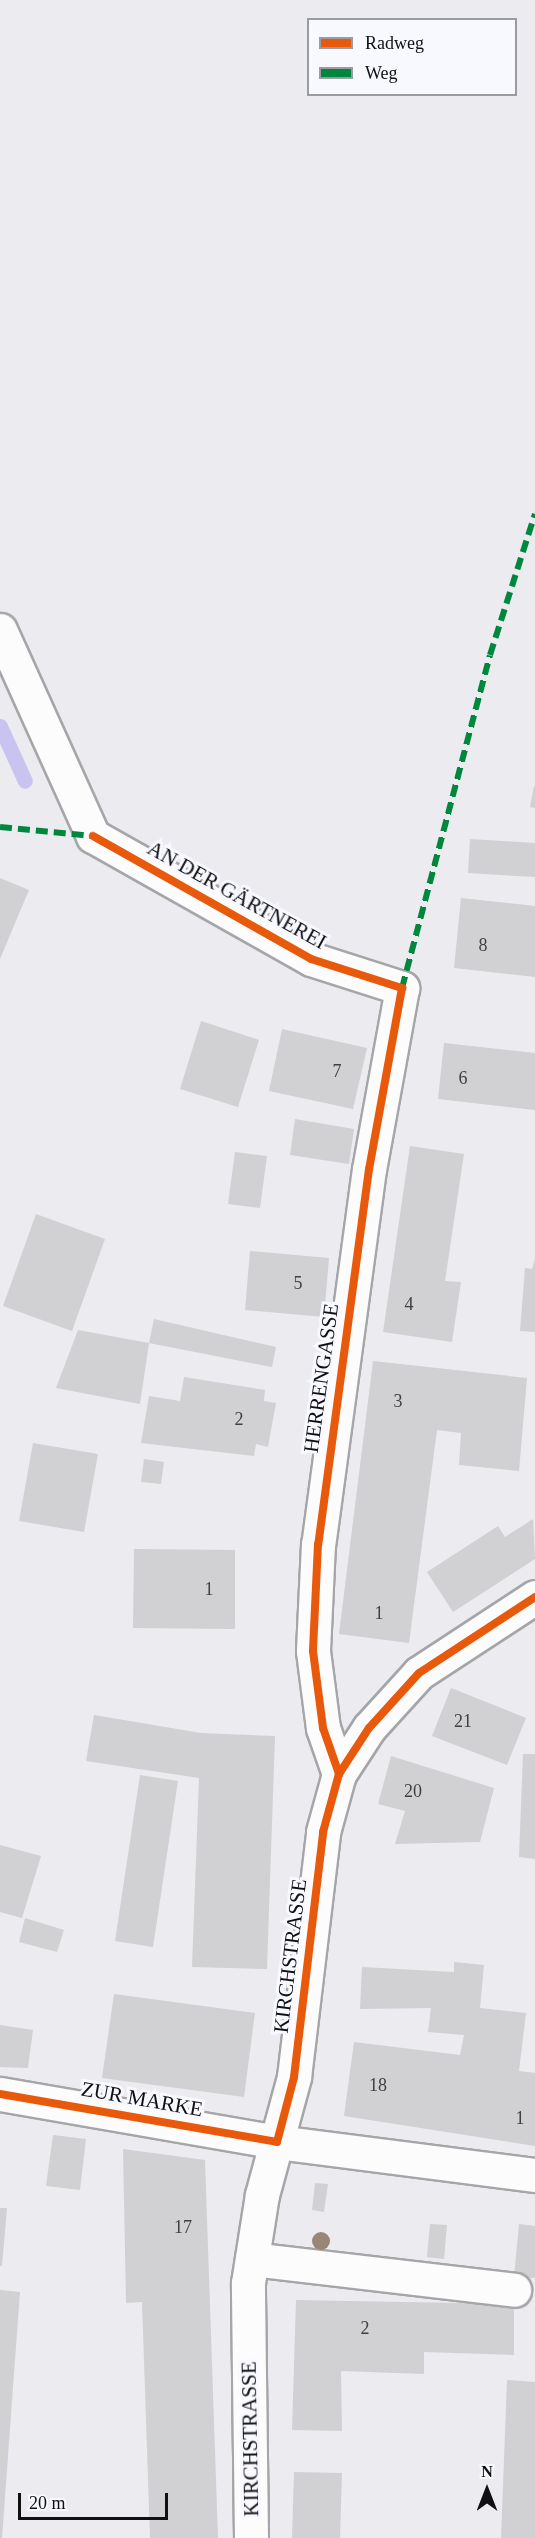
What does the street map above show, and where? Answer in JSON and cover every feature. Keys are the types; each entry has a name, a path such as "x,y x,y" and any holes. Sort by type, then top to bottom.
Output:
{"street":[{"name":"AN DER GÄRTNEREI","path":"0,630 93,836 311,959 402,988"},
{"name":"HERRENGASSE","path":"339,1774 323,1728 313,1651 318,1544 369,1169 402,988"},
{"name":"KIRCHSTRASSE","path":"251,2538 252,2259 277,2142 294,2077 323,1832 339,1774 369,1728 419,1673 535,1596"},
{"name":"ZUR MARKE","path":"0,2094 277,2142 535,2175"},
{"path":"252,2259 514,2289"}],"building":[{"path":"535,786 535,808 530,807"},
{"path":"470,839 535,843 535,877 468,873"},
{"path":"0,878 29,890 0,959"},
{"path":"461,898 535,906 535,977 454,968"},
{"path":"201,1021 259,1040 238,1107 180,1089"},
{"path":"282,1029 367,1048 353,1109 269,1091"},
{"path":"444,1043 535,1053 535,1110 438,1099"},
{"path":"295,1119 354,1129 349,1164 290,1155"},
{"path":"410,1146 464,1154 445,1281 461,1282 452,1342 383,1332"},
{"path":"235,1152 267,1156 260,1208 228,1204"},
{"path":"36,1214 105,1239 72,1331 3,1306"},
{"path":"250,1251 329,1258 324,1317 245,1310"},
{"path":"535,1259 535,1332 520,1331 525,1268 532,1269"},
{"path":"154,1319 276,1347 272,1367 149,1343"},
{"path":"78,1330 149,1343 140,1404 56,1388"},
{"path":"373,1361 527,1378 519,1471 459,1465 461,1433 437,1430 409,1643 339,1634"},
{"path":"184,1377 265,1390 264,1401 276,1403 268,1447 256,1444 254,1456 141,1443 149,1396 180,1401"},
{"path":"33,1443 98,1454 84,1532 19,1521"},
{"path":"144,1459 164,1462 161,1484 141,1482"},
{"path":"533,1519 535,1559 453,1612 427,1572 498,1526 505,1537"},
{"path":"134,1549 235,1550 235,1629 133,1628"},
{"path":"451,1688 526,1718 507,1765 432,1736"},
{"path":"94,1715 201,1733 275,1736 267,1969 192,1967 199,1778 86,1761"},
{"path":"523,1754 535,1754 535,1859 519,1857"},
{"path":"391,1756 494,1788 480,1842 395,1844 405,1811 378,1804"},
{"path":"140,1775 178,1781 153,1947 115,1941"},
{"path":"0,1845 41,1856 22,1918 0,1912"},
{"path":"25,1918 64,1930 57,1952 19,1942"},
{"path":"454,1962 484,1965 480,2008 526,2013 519,2071 535,2073 535,2146 344,2116 354,2042 460,2055 464,2035 428,2032 431,2008 360,2009 362,1967 454,1972"},
{"path":"114,1994 255,2013 244,2097 102,2078"},
{"path":"0,2025 33,2030 28,2068 0,2067"},
{"path":"53,2135 86,2139 80,2190 46,2186"},
{"path":"123,2149 205,2160 218,2538 150,2538 142,2302 126,2303"},
{"path":"315,2183 328,2184 324,2212 312,2210"},
{"path":"0,2208 7,2208 2,2266 0,2266"},
{"path":"430,2224 447,2225 444,2259 427,2257"},
{"path":"519,2224 535,2226 535,2278 514,2277"},
{"path":"0,2290 20,2292 2,2538 0,2538"},
{"path":"296,2300 514,2304 514,2355 424,2352 424,2374 341,2371 342,2431 292,2430"},
{"path":"507,2380 535,2382 535,2538 501,2538"},
{"path":"294,2472 342,2473 340,2538 292,2538"}],"waterway":[{"path":"0,726 25,781"}],"marked path":[{"path":"402,988 490,655 535,514"},
{"path":"0,827 93,836"}],"cycle path":[{"path":"93,836 311,959 402,988 369,1169 318,1544 313,1651 323,1728 339,1774"},
{"path":"0,2094 277,2142 294,2077 323,1832 339,1774 369,1728 419,1673 535,1597"}]}
